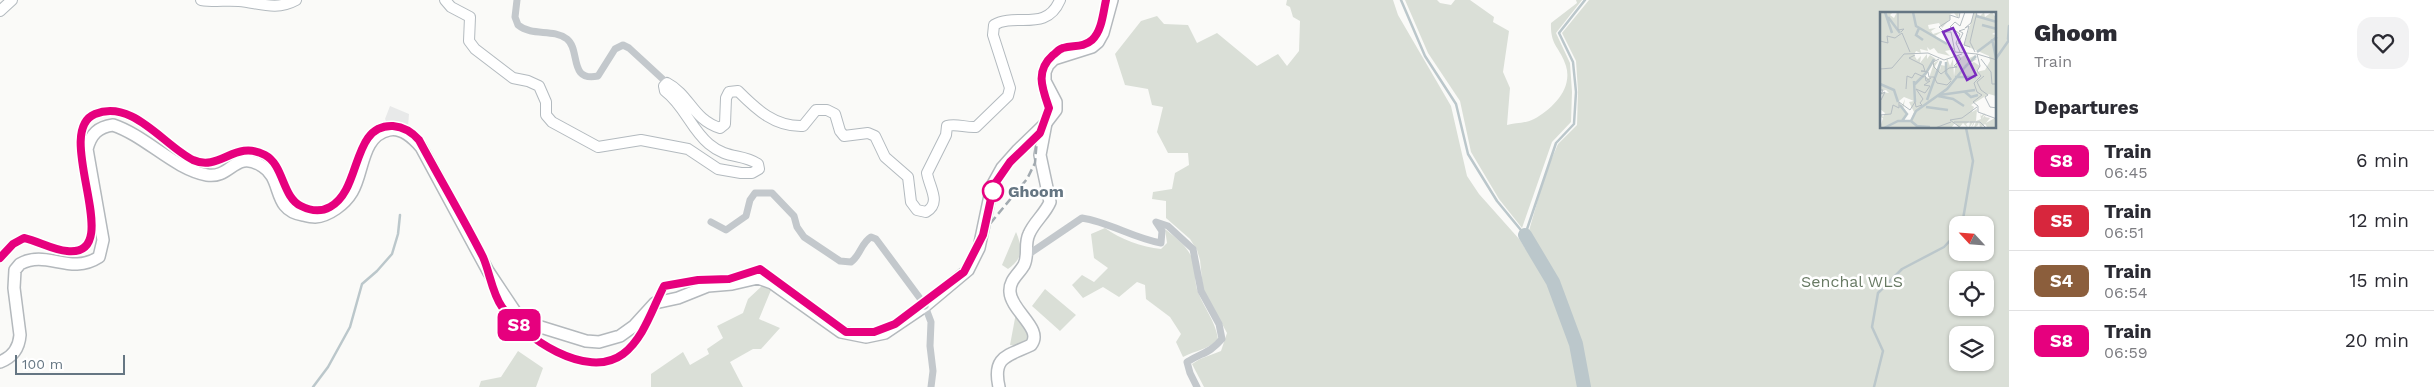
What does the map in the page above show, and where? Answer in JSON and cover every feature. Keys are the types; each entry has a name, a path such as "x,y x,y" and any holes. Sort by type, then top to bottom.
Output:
{"main road":[{"path":"0,11 12,0"},
{"path":"200,0 242,1 270,7 290,4 296,0"},
{"path":"445,0 451,7 470,17 469,41 475,50 513,78 528,81 539,86 546,102 546,115 552,122 582,140 603,147 628,140 641,140 688,149 718,169 752,173 759,169 758,164 752,160 724,155 708,143 691,125 674,98 665,91 664,86 667,83 674,87 708,125 720,128 725,124 726,98 729,92 738,91 765,116 788,126 803,126 816,110 827,110 835,114 840,131 844,136 868,133 875,136 885,157 908,177 911,202 917,210 926,212 932,208 935,201 926,173 946,135 947,126 953,124 965,128 976,128 1008,96 1010,88 993,35 994,25 1002,20 1034,21 1046,18 1060,0"},
{"path":"0,362 11,357 19,344 14,278 20,264 35,259 80,266 90,263 99,257 103,240 87,149 89,141 98,129 113,125 145,140 198,173 210,176 224,173 236,162 245,160 260,164 266,168 271,176 283,205 296,214 315,217 336,208 351,194 367,149 375,137 388,130 398,130 405,133 421,147 488,271 518,316 531,324 586,342 599,342 620,336 634,326 655,303 678,298 708,286 732,284 758,278 772,283 841,332 866,337 885,333 968,270 979,248 992,186 1002,168 1046,123 1056,110 1056,102 1045,81 1045,72 1048,65 1054,59 1092,47 1098,42 1103,33 1112,0"},
{"path":"999,387 996,372 999,363 1010,353 1031,345 1035,335 1034,330 1018,312 1011,297 1010,288 1013,280 1025,263 1027,236 1050,202 1040,154 1046,123"}],"street":[{"path":"517,0 515,17 518,25 531,32 557,34 566,38 570,43 575,64 583,74 591,77 598,76 615,49 623,45 629,48 667,83"},
{"path":"711,222 726,230 746,216 750,200 755,192 772,193 794,216 797,227 804,237 840,261 850,262 857,258 866,240 871,237 876,239 924,304 931,322 930,346 933,371 931,387"},
{"path":"1026,256 1082,218 1099,221 1114,229 1161,243 1162,232 1156,222 1168,226 1193,248 1201,291 1220,324 1222,339 1211,351 1196,356 1187,362 1197,387"}],"shaded area":[{"path":"390,106 409,114 408,127 387,123 385,119"}],"green space":[{"path":"1287,0 1393,0 1398,15 1451,106 1467,176 1479,194 1520,240 1548,284 1571,345 1579,387 1204,387 1192,364 1221,351 1227,333 1203,289 1197,250 1190,239 1166,218 1166,201 1152,199 1153,192 1172,189 1175,173 1189,165 1188,153 1168,153 1157,132 1163,107 1152,105 1148,89 1125,85 1115,54 1141,21 1157,16 1164,24 1188,25 1197,43 1217,33 1257,66 1278,54 1287,66 1299,51 1300,21 1293,17 1290,7 1286,5"},
{"path":"1405,0 1437,0 1440,3 1451,5 1455,0 1470,0 1494,17 1493,22 1509,31 1503,72 1510,88 1507,125 1524,122 1541,115 1554,104 1564,90 1567,74 1566,66 1552,37 1551,23 1577,3 1576,0 1582,0 1556,33 1570,63 1572,92 1571,122 1552,142 1522,228 1499,199 1471,152 1460,101 1428,53"},
{"name":"Senchal WLS","path":"1589,0 2009,0 2009,387 1588,387 1580,343 1556,279 1528,234 1546,172 1558,144 1577,125 1578,91 1576,61 1562,33"},
{"path":"1105,228 1117,236 1132,242 1161,249 1167,243 1165,229 1182,243 1191,256 1197,288 1215,326 1218,339 1214,343 1183,357 1176,342 1181,334 1170,317 1146,299 1145,285 1137,282 1119,297 1103,287 1083,298 1072,285 1082,275 1094,282 1108,268 1094,258 1091,234"},
{"path":"1016,232 1020,243 1020,253 1017,261 1008,269 1002,265"},
{"path":"763,285 771,290 759,319 780,328 761,349 753,349 730,362 743,387 651,387 651,374 683,352 690,365 709,354 707,349 723,338 717,326 743,313 748,299"},
{"path":"1045,289 1076,315 1060,331 1032,306"},
{"path":"1016,313 1027,325 1030,340 1019,346 1010,345"},
{"path":"518,351 543,368 536,387 479,387 481,381 501,377"}],"waterway":[{"path":"1401,0 1425,56 1456,104 1468,154 1497,201 1525,235"},
{"path":"1525,235 1556,143 1574,124 1576,92 1573,62 1559,33 1585,0"},
{"path":"2008,39 2009,26"},
{"path":"1996,59 2009,40"},
{"path":"1964,216 1973,161 1966,129"},
{"path":"313,387 328,367 350,327 362,284 392,254 398,234 400,215"},
{"path":"1525,235 1553,282 1576,344 1584,387"},
{"path":"1874,387 1883,351 1872,327 1878,293 1902,269 1944,247 1949,242"}],"railway":[{"path":"0,258 13,244 24,238 67,251 84,248 91,235 91,215 81,144 84,125 95,114 109,111 135,118 182,153 193,160 203,163 245,151 254,151 265,155 276,166 286,189 295,202 301,206 320,211 334,206 344,194 366,144 376,131 394,126 406,130 419,140 483,257 496,296 502,307 524,331 557,352 575,359 592,362 609,361 623,354 637,340 664,286 698,280 729,279 760,269 799,300 846,332 874,332 895,324 964,272 984,231 1027,179 1035,163 1037,139 1049,108 1042,87 1042,74 1047,61 1060,49 1082,45 1092,40 1100,27 1106,0"},
{"path":"985,226 994,185 1010,162 1040,133"}],"train":[{"name":"S8","path":"0,258 13,244 24,238 68,251 83,248 90,241 92,223 79,144 83,128 91,116 98,113 114,111 141,122 176,150 203,163 211,163 240,150 249,149 266,155 272,161 290,197 300,206 318,211 335,204 342,198 353,178 361,152 369,136 378,129 395,126 406,129 419,140 484,260 502,306 529,335 571,359 602,362 622,354 643,330 664,286 698,280 729,279 760,269 799,300 846,332 874,332 895,324 964,272 983,235 994,185 1010,162 1034,136 1040,133 1043,126 1049,108 1040,84 1041,71 1046,62 1061,48 1082,46 1091,42 1097,35 1106,0"}],"place":[{"name":"Ghoom","path":"993,191"}]}
